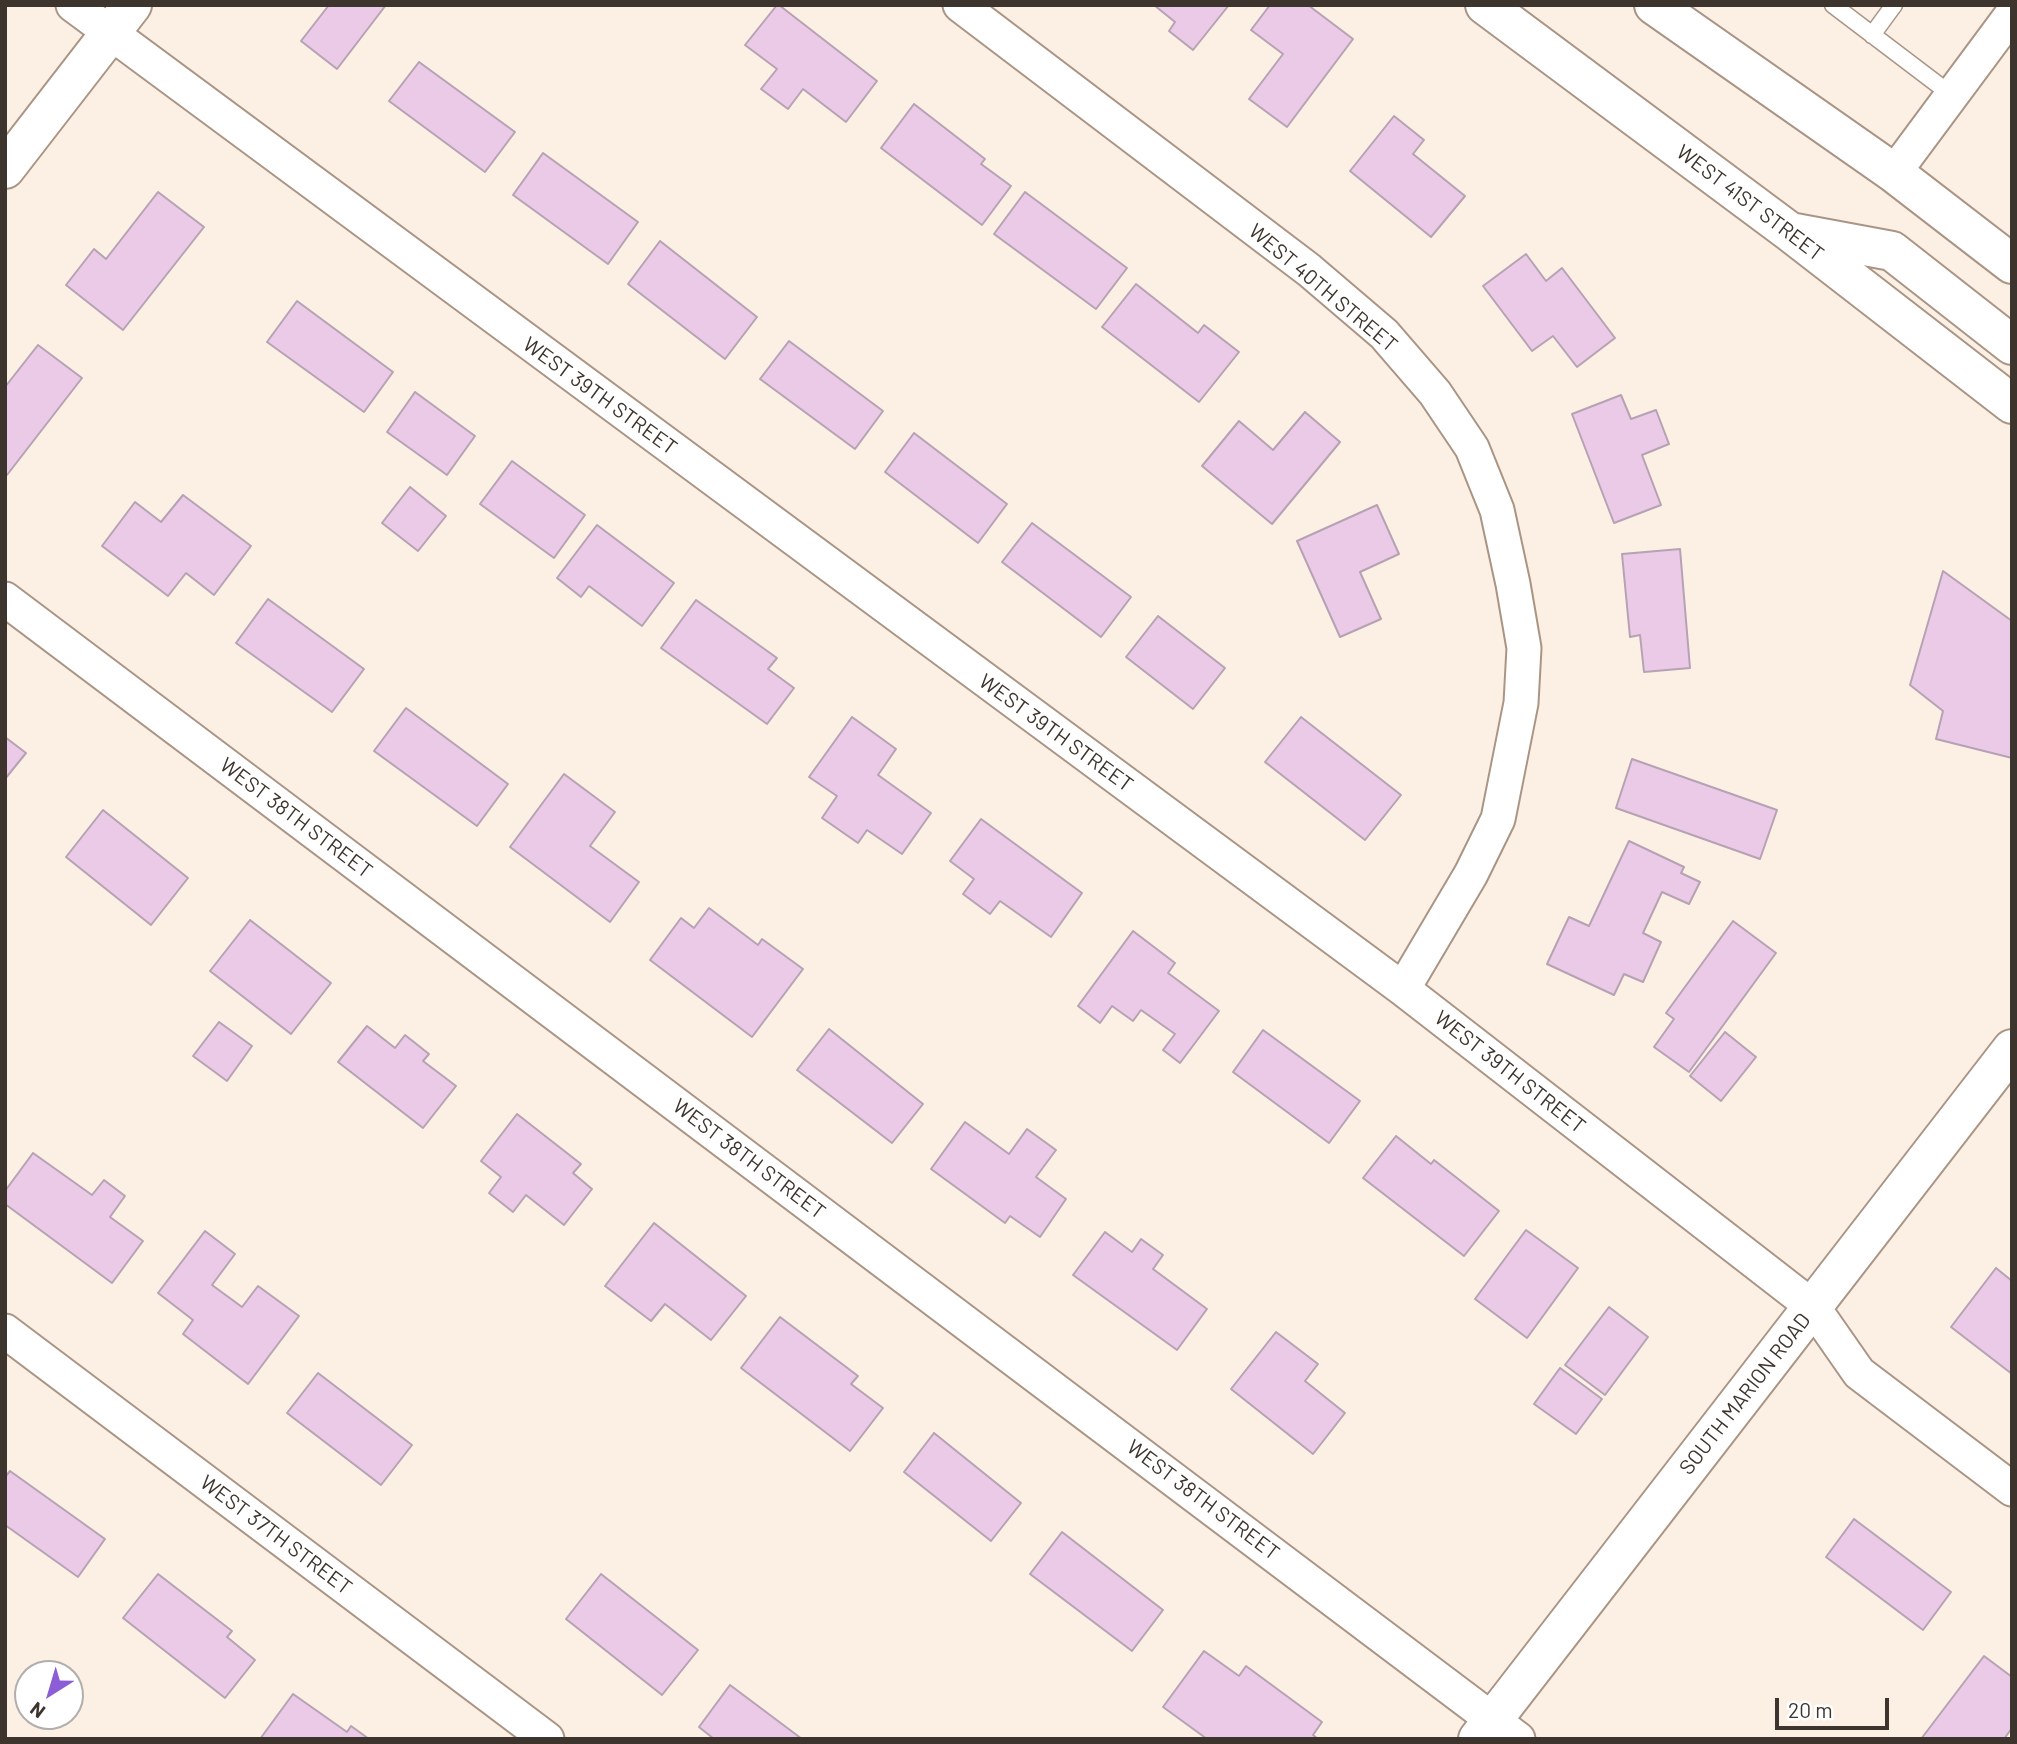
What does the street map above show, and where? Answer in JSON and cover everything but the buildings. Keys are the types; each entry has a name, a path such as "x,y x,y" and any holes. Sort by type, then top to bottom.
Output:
{"main road":[{"name":"WEST 41ST STREET","path":"1485,5 1790,232 2012,404"},
{"path":"1654,5 1894,173 2012,264"},
{"path":"5,169 121,19"},
{"path":"1790,232 1892,251 2012,345"},
{"name":"SOUTH MARION ROAD","path":"1497,1732 1813,1307 2012,1049"}],"street":[{"name":"WEST 39TH STREET","path":"73,5 121,19 1403,989 1813,1307 1858,1374 2012,1489"},
{"name":"WEST 40TH STREET","path":"960,5 1309,270 1375,326 1435,393 1472,448 1497,510 1513,584 1524,648 1521,703 1498,819 1471,874 1403,989"},
{"path":"1894,173 2012,14"},
{"name":"WEST 38TH STREET","path":"5,599 1497,1732"},
{"name":"WEST 37TH STREET","path":"5,1331 547,1739"}],"lane":[{"path":"1833,5 1953,96"},
{"path":"1872,34 1894,5"}]}
